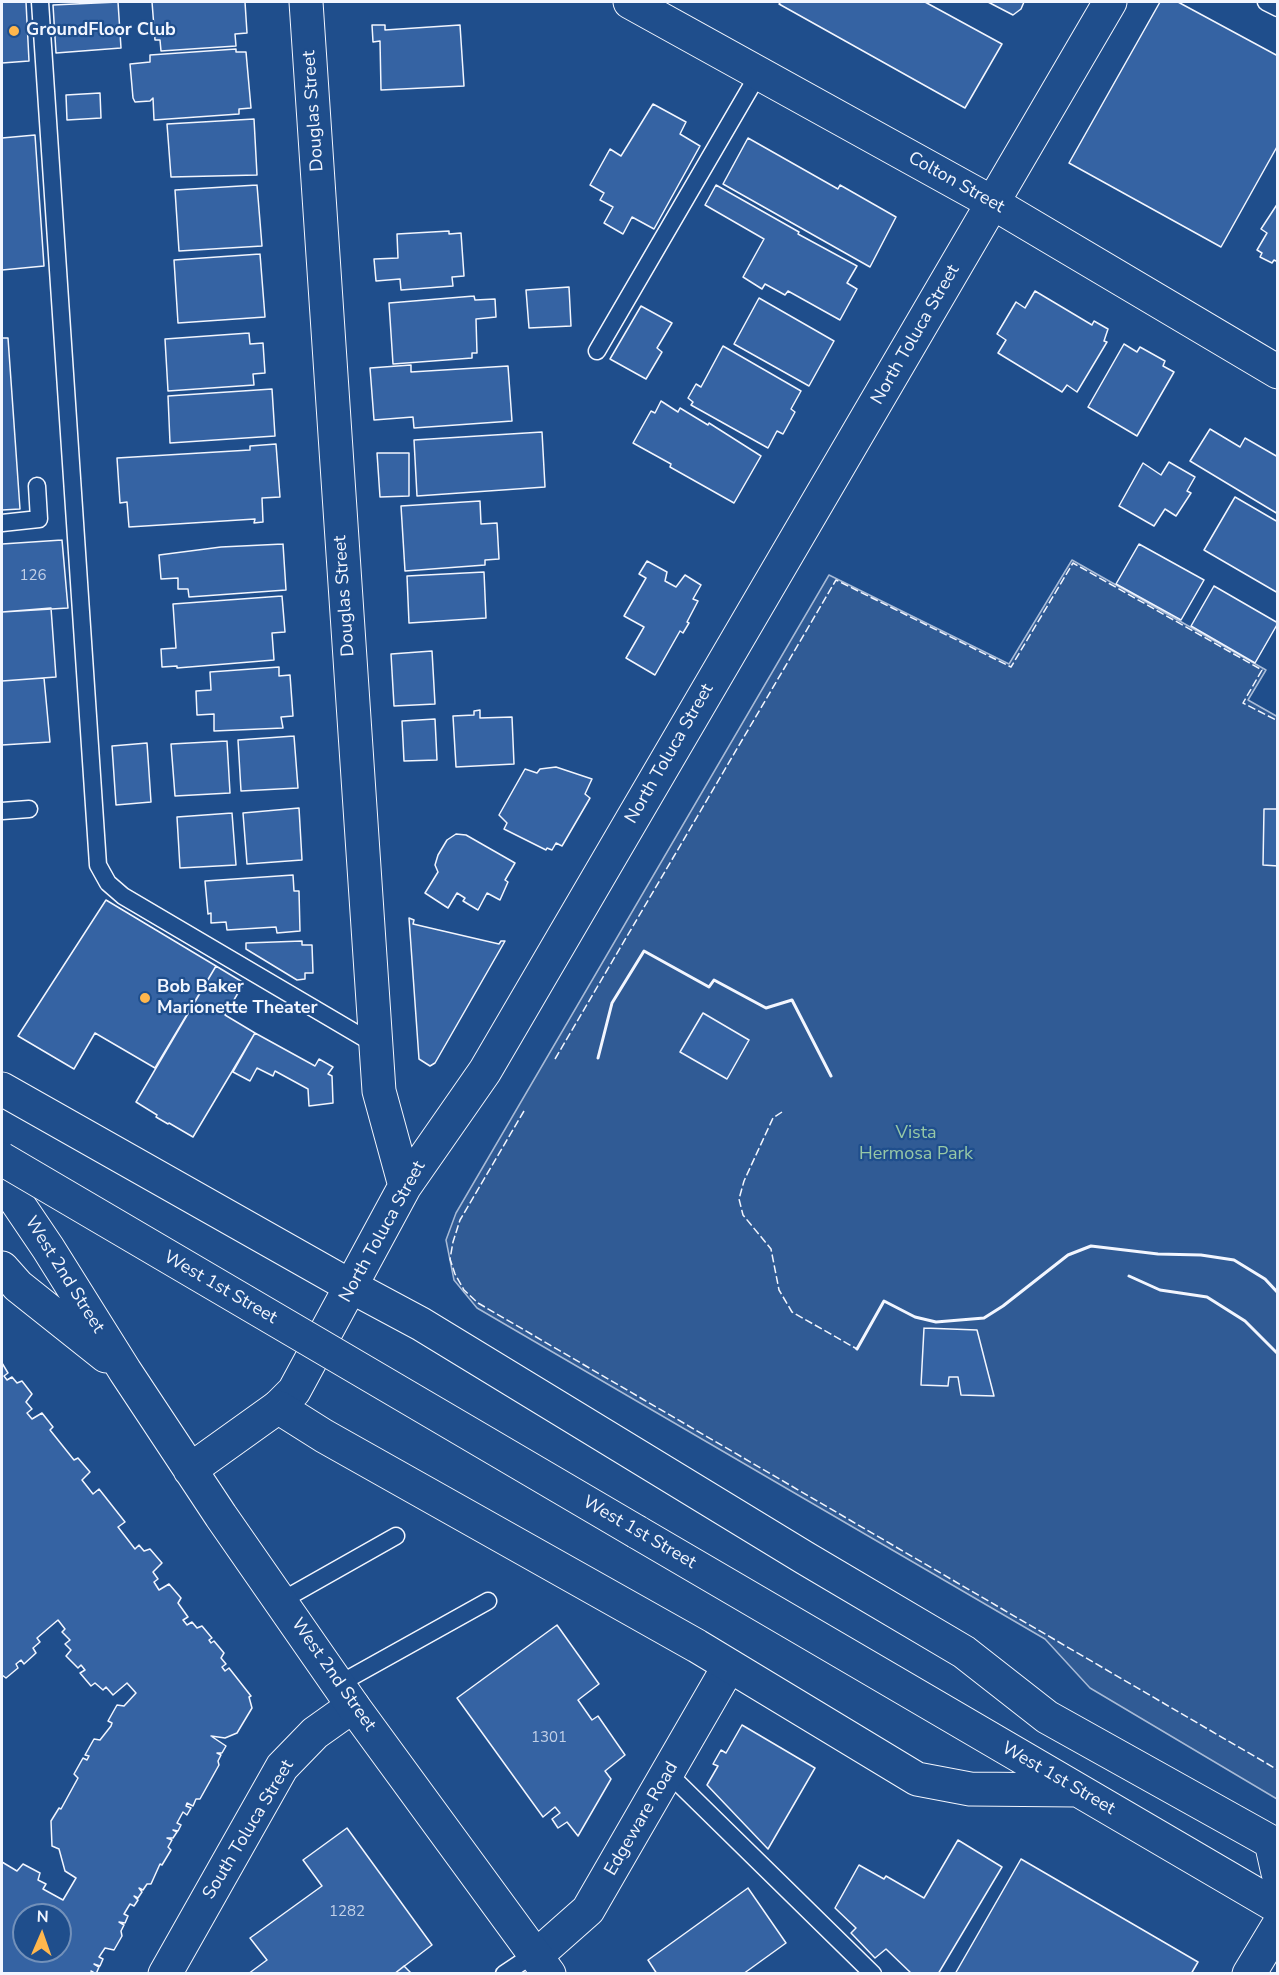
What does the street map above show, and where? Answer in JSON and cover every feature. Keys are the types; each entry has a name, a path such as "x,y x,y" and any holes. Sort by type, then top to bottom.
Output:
{"main road":[{"name":"Douglas Street","path":"306,2 379,1091 405,1186"},
{"name":"Colton Street","path":"630,2 993,203 1278,372"},
{"name":"North Toluca Street","path":"190,1470 278,1407 294,1392 405,1186 485,1071 1110,2"},
{"path":"2,1089 421,1324 964,1652 1047,1717 1271,1842 1278,1873"},
{"name":"West 1st Street","path":"2,1160 1278,1907"},
{"name":"West 2nd Street","path":"2,1180 190,1470 346,1695 540,1961"},
{"name":"West 2nd Street","path":"2,1268 18,1286 125,1371"},
{"path":"278,1407 324,1436 729,1666 917,1779 970,1790 1076,1790"},
{"name":"Edgeware Road","path":"540,1961 588,1910 729,1666"},
{"name":"South Toluca Street","path":"165,1974 282,1767 315,1733 346,1695"},
{"path":"1249,1974 1278,1926"}],"lane":[{"path":"40,2 98,865 108,883 123,896 376,1045"},
{"path":"1266,2 1278,8"},
{"path":"597,351 759,73"},
{"path":"2,523 39,519 37,486"},
{"path":"2,811 29,810"},
{"path":"281,1601 396,1536"},
{"path":"346,1695 488,1601"},
{"path":"668,1773 873,1974"},
{"path":"504,1974 540,1961"}],"green space":[{"name":"Vista Hermosa Park","path":"1072,560 1266,670 1248,700 1278,717 1277,1799 1090,1688 1045,1639 477,1308 454,1280 446,1240 456,1213 829,575 1009,664"}],"building":[{"name":"GroundFloor Club","path":"2,2 26,2 29,61 2,63"},
{"path":"118,2 121,48 56,53 53,5"},
{"path":"152,2 245,2 247,33 235,34 236,46 161,51 160,40 155,40"},
{"path":"781,2 925,2 1002,44 965,108 779,4"},
{"path":"988,2 1024,2 1021,9 1013,15"},
{"path":"1160,2 1178,2 1278,56 1278,145 1221,247 1069,163"},
{"path":"372,25 385,25 385,30 460,25 464,86 381,90 380,41 373,42"},
{"path":"236,49 236,52 246,52 251,108 239,109 239,114 154,120 153,98 150,101 135,102 133,98 130,64 150,62 150,55"},
{"path":"100,93 101,118 67,120 66,95"},
{"path":"653,104 686,122 680,134 700,146 654,229 632,217 623,234 604,223 613,207 600,200 604,193 590,185 610,149 621,156"},
{"path":"254,119 257,175 171,177 167,124"},
{"path":"35,135 44,266 2,270 2,138"},
{"path":"748,138 838,189 840,185 896,217 870,267 723,184"},
{"path":"257,185 262,246 179,251 175,190"},
{"path":"716,185 857,266 847,283 857,289 840,320 788,291 785,295 765,284 762,289 743,277 764,239 705,205"},
{"path":"1278,203 1278,262 1274,260 1272,263 1260,257 1262,253 1257,250 1267,233 1261,229"},
{"path":"449,231 449,234 461,233 464,276 452,277 453,286 401,290 400,279 376,281 374,259 398,258 397,234"},
{"path":"260,254 265,317 178,323 174,260"},
{"path":"569,287 571,326 529,328 526,290"},
{"path":"1035,291 1092,325 1094,321 1108,329 1104,341 1107,342 1077,392 1067,385 1062,392 998,353 1006,340 997,334 1016,302 1025,308"},
{"path":"474,296 475,300 495,299 496,317 476,319 477,353 472,353 472,358 393,364 389,303"},
{"path":"759,298 834,341 809,386 734,344"},
{"path":"641,306 672,323 657,348 662,352 646,379 610,359"},
{"path":"249,333 250,344 263,343 265,373 253,374 254,385 168,391 165,339"},
{"path":"2,338 8,338 20,509 2,510"},
{"path":"1124,344 1137,352 1140,347 1165,361 1163,366 1174,372 1137,436 1088,407"},
{"path":"723,346 801,391 791,409 795,412 783,434 777,431 768,448 691,405 693,402 688,398 696,384 701,387"},
{"path":"411,365 411,372 508,366 512,421 414,428 413,417 374,420 370,368"},
{"path":"272,389 275,436 170,443 168,396"},
{"path":"661,401 678,412 680,408 708,425 709,423 761,456 734,503 633,443 651,411 655,413"},
{"path":"1210,429 1240,447 1245,438 1278,457 1278,514 1190,461"},
{"path":"542,432 545,487 417,496 414,440"},
{"path":"276,444 280,497 262,498 263,522 254,523 255,519 129,527 127,502 120,503 117,458 250,450 250,446"},
{"path":"377,453 409,453 409,496 380,497"},
{"path":"1169,462 1195,477 1187,491 1191,493 1176,516 1165,509 1154,526 1119,506 1143,463 1161,475"},
{"path":"1235,497 1278,522 1278,593 1204,550"},
{"path":"480,501 481,524 497,523 499,559 485,560 485,565 405,571 401,506"},
{"path":"62,540 68,608 2,612 2,544"},
{"path":"283,544 286,590 189,597 188,589 178,589 178,578 161,579 159,555 221,547"},
{"path":"1139,544 1204,580 1181,620 1116,584"},
{"path":"647,561 667,572 665,581 676,587 685,575 701,585 693,599 698,601 687,622 689,623 683,633 680,631 655,675 626,658 644,627 624,616 646,578 639,574"},
{"path":"484,572 486,618 409,623 407,576"},
{"path":"1214,586 1278,623 1255,663 1191,626"},
{"path":"282,596 285,632 272,633 274,660 177,668 177,666 162,667 161,649 176,648 173,604"},
{"path":"51,608 56,677 2,681 2,612"},
{"path":"432,651 435,704 394,706 391,654"},
{"path":"279,667 279,676 290,675 293,716 281,717 283,728 214,731 214,714 197,715 196,691 211,690 210,672"},
{"path":"44,678 50,742 2,745 2,681"},
{"path":"480,710 480,718 512,717 514,764 456,767 453,716 474,715 474,711"},
{"path":"435,719 437,760 404,761 402,721"},
{"path":"294,736 298,788 241,791 238,740"},
{"path":"227,741 230,793 175,796 171,744"},
{"path":"147,743 151,802 116,805 112,746"},
{"path":"556,767 592,779 585,794 590,798 562,846 556,843 552,850 547,848 546,850 504,829 507,823 499,815 525,769 537,773 540,769"},
{"path":"299,808 302,860 247,864 243,813"},
{"path":"1264,809 1278,809 1278,866 1263,865"},
{"path":"232,813 236,865 180,868 177,817"},
{"path":"456,834 466,835 515,863 505,880 508,882 500,900 487,893 478,910 463,901 465,898 457,893 448,908 425,893 438,872 435,865 438,855 447,840"},
{"path":"293,875 294,891 299,891 300,931 277,933 276,927 227,930 226,922 211,923 205,881"},
{"path":"106,900 216,966 155,1068 95,1033 74,1069 18,1036"},
{"path":"409,918 414,920 413,924 499,944 505,941 435,1063 430,1066 419,1059"},
{"path":"302,941 302,945 312,945 313,973 305,973 305,979 297,980 246,949 246,943"},
{"path":"216,966 244,983 225,1015 255,1033 193,1137 156,1117 157,1115 136,1102"},
{"path":"703,1013 749,1040 727,1079 680,1052"},
{"path":"255,1033 315,1066 319,1059 333,1067 328,1074 332,1076 333,1103 309,1106 308,1089 275,1071 273,1076 257,1068 250,1081 233,1072"},
{"path":"924,1328 977,1330 994,1396 961,1395 958,1377 949,1377 948,1386 921,1385"},
{"path":"2,1363 8,1373 4,1376 7,1380 12,1377 17,1383 22,1381 32,1394 26,1402 32,1409 27,1413 32,1419 42,1413 53,1427 50,1430 74,1460 78,1458 90,1472 82,1480 93,1494 99,1489 125,1522 118,1527 135,1549 139,1545 144,1551 150,1549 162,1563 153,1572 158,1579 154,1582 159,1590 169,1584 181,1598 178,1603 188,1617 183,1620 187,1625 192,1622 197,1628 202,1626 212,1638 209,1640 211,1643 214,1641 224,1653 221,1658 226,1664 222,1667 225,1671 229,1668 251,1696 249,1697 252,1708 237,1733 225,1738 211,1736 226,1746 222,1753 217,1753 221,1755 219,1765 200,1799 196,1799 193,1806 187,1803 186,1806 191,1808 187,1815 183,1812 177,1823 181,1825 178,1831 173,1830 177,1832 173,1838 167,1838 172,1840 168,1847 171,1850 162,1865 160,1864 151,1884 147,1884 143,1890 139,1888 142,1892 138,1898 134,1896 138,1900 134,1906 130,1904 124,1914 128,1916 125,1923 119,1922 124,1925 121,1931 122,1936 114,1950 105,1948 99,1957 103,1959 100,1966 94,1964 99,1967 96,1974 91,1971 92,1974 2,1974 2,1862 17,1871 23,1864 40,1873 38,1880 46,1884 43,1889 63,1900 76,1878 65,1871 59,1849 52,1846 51,1821 59,1808 61,1809 78,1778 74,1774 83,1758 87,1760 89,1756 85,1755 94,1739 100,1740 111,1726 112,1723 108,1721 117,1705 124,1706 136,1693 127,1683 113,1695 106,1687 103,1690 95,1683 91,1686 80,1673 85,1670 81,1665 78,1668 66,1656 71,1650 65,1644 70,1640 62,1632 65,1629 58,1620 37,1638 40,1642 33,1648 36,1653 24,1664 21,1660 16,1664 18,1668 6,1678 2,1675"},
{"path":"557,1625 599,1684 578,1700 592,1720 598,1716 625,1755 605,1771 611,1779 578,1836 567,1822 558,1828 552,1819 560,1813 555,1807 543,1817 457,1698"},
{"path":"742,1725 815,1768 768,1849 707,1785 718,1766 713,1764 721,1750 726,1753"},
{"path":"347,1828 432,1945 394,1974 248,1974 267,1960 250,1938 322,1886 303,1860"},
{"path":"958,1840 1002,1867 938,1974 912,1974 886,1949 875,1958 851,1933 856,1928 835,1908 859,1865 884,1879 886,1876 924,1898"},
{"path":"1021,1859 1198,1962 1191,1974 955,1974"},
{"path":"748,1888 786,1943 743,1974 657,1974 648,1960"},
{"path":"404,1966 412,1974 394,1974"}],"fence":[{"path":"555,1059 836,580 1011,667 1073,563 1262,670 1243,703 1278,721"},
{"path":"524,1111 460,1220 453,1242 450,1259 455,1274 464,1290 478,1303 1278,1770"},
{"path":"782,1112 773,1118 744,1181 739,1199 743,1215 771,1249 779,1290 792,1312 857,1349"}],"wall":[{"path":"598,1058 612,1003 644,951 709,987 714,980 766,1008 792,1000 831,1076"},
{"path":"857,1349 884,1301 915,1317 936,1322 984,1318 1003,1306 1068,1255 1091,1246 1234,1260 1265,1279 1278,1293"},
{"path":"1129,1276 1160,1290 1207,1297 1245,1321 1278,1354"}],"place":[{"name":"GroundFloor Club","path":"14,31"},
{"name":"Bob Baker Marionette Theater","path":"145,998"}]}
